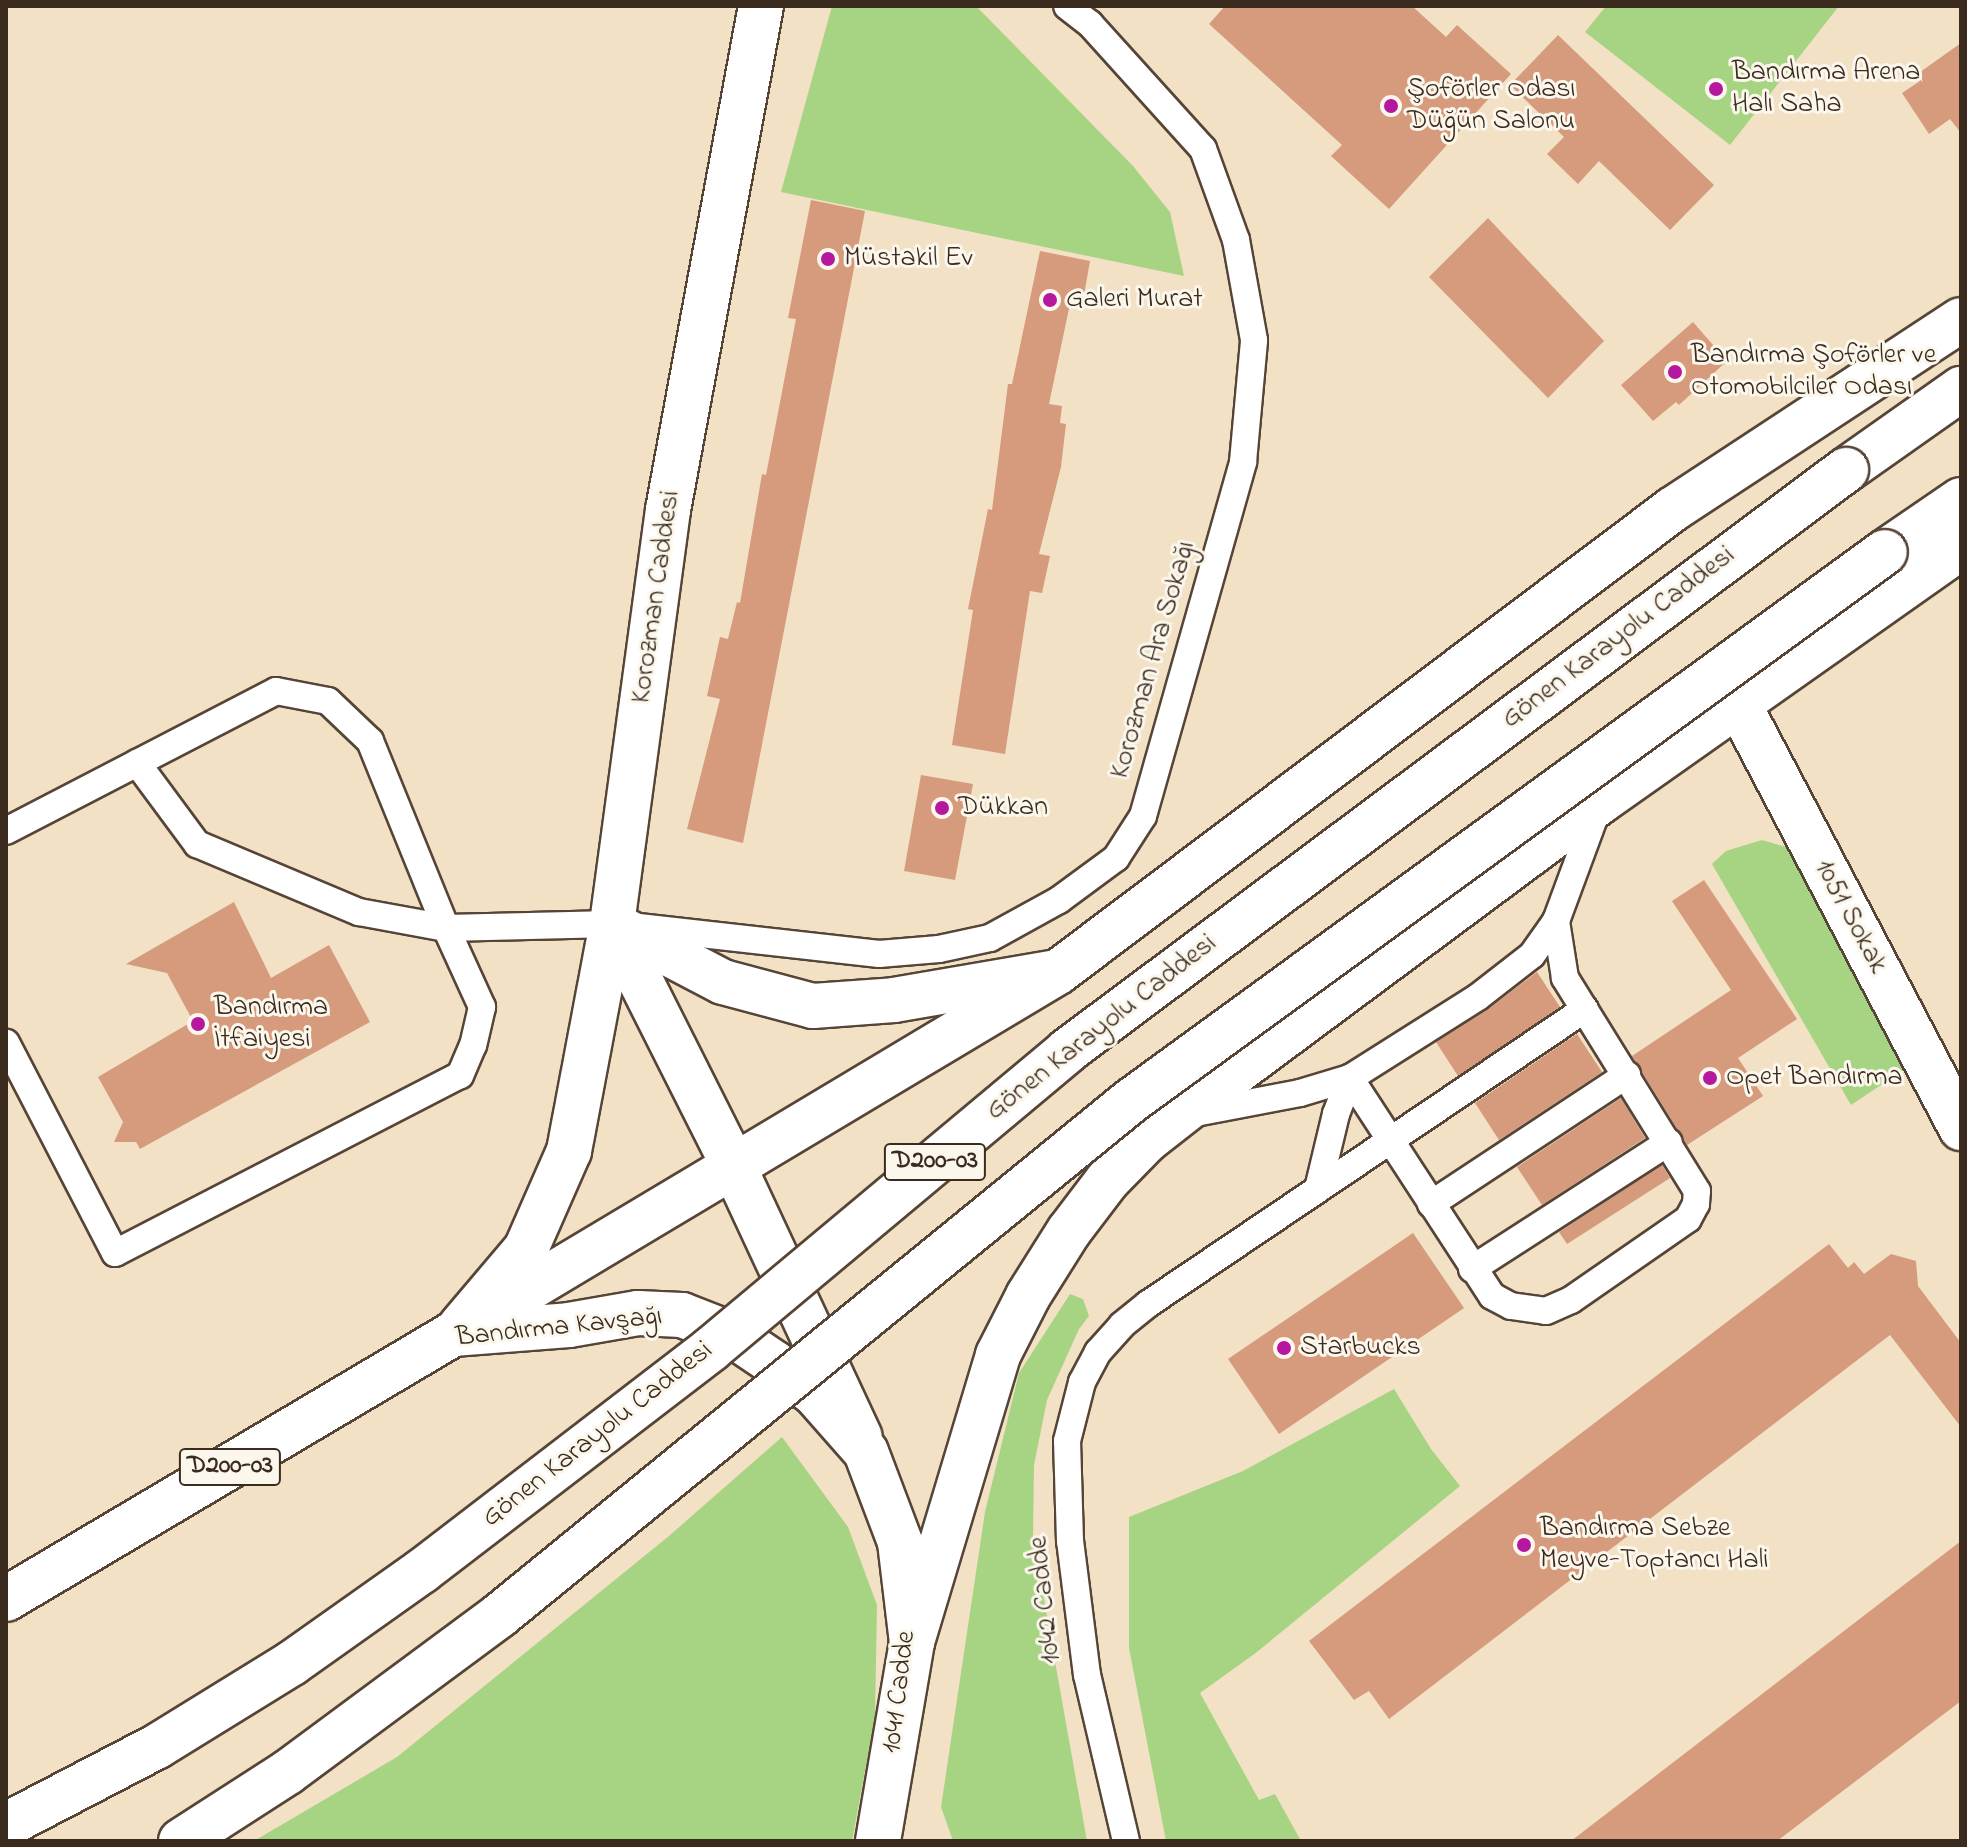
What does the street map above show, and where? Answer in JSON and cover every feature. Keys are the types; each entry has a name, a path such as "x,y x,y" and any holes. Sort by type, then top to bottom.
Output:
{"main road":[{"name":"Korozman Caddesi","path":"453,1334 526,1249 569,1151 612,924 668,510 761,6"},
{"name":"D200-03","path":"453,1334 1058,972 1673,509 1961,320"},
{"name":"Gönen Karayolu Caddesi","path":"6,1825 156,1747 292,1663 422,1571 711,1349 1067,1051 1846,470 1961,389"},
{"name":"D200-03","path":"181,1841 288,1772 500,1615 1132,1100 1885,552 1961,500"},
{"path":"912,1642 998,1355 1044,1270 1107,1181 1147,1140 1178,1116 1601,801 1961,547"},
{"name":"1051 Sokak","path":"1739,705 1961,1128"},
{"path":"612,924 723,982 813,1006 894,1000 1058,972"},
{"path":"612,924 733,1165 866,1452"},
{"name":"Bandırma Kavşağı","path":"6,1599 453,1334 569,1325 638,1313 682,1315 731,1334 774,1363 815,1394 866,1452"},
{"name":"1041 Cadde","path":"866,1452 900,1542 912,1642 886,1836"}],"lane":[{"name":"Korozman Ara Sokağı","path":"137,763 197,844 359,912 446,928 612,924 879,954 939,949 990,938 1059,900 1116,858 1143,816 1243,462 1254,340 1236,240 1203,149 1090,24 1067,6"},
{"path":"6,831 276,691 328,701 370,741 446,928 482,1007 473,1045 460,1075 115,1253 6,1043"},
{"path":"1178,1116 1300,1093 1350,1078 1478,997 1532,955 1556,921 1601,801"},
{"path":"1350,1078 1472,1269 1492,1296 1511,1306 1546,1311 1571,1300 1688,1219 1696,1204 1697,1191 1565,978 1556,921"},
{"name":"1042 Cadde","path":"1126,1841 1087,1675 1070,1541 1067,1441 1082,1382 1098,1352 1122,1325 1148,1304 1389,1138 1585,1009"},
{"path":"1431,1204 1627,1075"},
{"path":"1318,1189 1336,1114 1350,1078"},
{"path":"1472,1269 1669,1142"}],"green space":[{"path":"832,6 976,6 1133,166 1170,212 1184,276 781,192"},
{"name":"Bandırma Arena Halı Saha","path":"1606,6 1839,6 1730,145 1585,32"},
{"path":"1762,840 1793,849 1917,1061 1851,1105 1712,864 1726,851"},
{"path":"1070,1294 1083,1299 1089,1316 1079,1329 1047,1400 1034,1465 1033,1538 1087,1841 953,1841 941,1807 985,1512 1019,1373"},
{"path":"1394,1389 1431,1449 1460,1486 1257,1652 1200,1693 1259,1800 1275,1794 1301,1841 1166,1841 1129,1648 1129,1517 1243,1471"},
{"path":"782,1437 848,1527 877,1605 875,1716 852,1841 254,1841 397,1757 669,1536"}],"building":[{"name":"Şoförler Odası Düğün Salonu","path":"1225,6 1412,6 1446,37 1457,25 1511,74 1389,209 1331,156 1342,145 1209,24"},
{"path":"1558,35 1714,185 1670,230 1599,161 1578,184 1547,154 1564,137 1510,85"},
{"path":"1961,43 1961,133 1950,119 1929,134 1902,93 1920,81 1916,75"},
{"path":"811,200 865,211 743,843 687,829 720,699 707,696 720,637 728,639 737,602 740,603 762,474 766,475 796,319 788,318"},
{"path":"1488,218 1604,341 1548,398 1429,277"},
{"path":"1040,251 1090,261 1083,301 1071,299 1049,404 1062,406 1060,423 1066,424 1061,467 1039,554 1050,556 1042,593 1030,591 1005,754 952,745 973,610 968,609 988,509 992,510 1008,384 1012,384"},
{"name":"Bandırma Şoförler ve Otomobilciler Odası","path":"1693,322 1727,361 1679,405 1676,402 1653,421 1621,385"},
{"name":"Dükkan","path":"921,775 973,784 955,880 904,871"},
{"path":"1704,880 1797,1019 1738,1058 1763,1096 1687,1145 1632,1056 1731,990 1672,901"},
{"name":"Bandırma İtfaiyesi","path":"234,902 271,978 329,945 370,1022 140,1149 136,1142 114,1142 123,1122 98,1077 193,1021 167,973 126,964"},
{"path":"1537,972 1560,1007 1458,1076 1436,1042 1487,1010"},
{"path":"1577,1034 1602,1072 1499,1140 1475,1103"},
{"path":"1621,1098 1645,1138 1542,1205 1517,1167"},
{"path":"1662,1165 1670,1178 1567,1244 1559,1232"},
{"path":"1413,1233 1464,1308 1279,1434 1228,1359"},
{"name":"Bandırma Sebze Meyve-Toptancı Hali","path":"1829,1244 1848,1268 1854,1262 1864,1274 1891,1254 1916,1261 1918,1286 1961,1343 1961,1427 1890,1335 1389,1719 1369,1691 1354,1700 1309,1641"},
{"path":"1961,1541 1961,1701 1777,1841 1571,1841"}],"place":[{"name":"Bandırma Arena Halı Saha","path":"1716,89"},
{"name":"Şoförler Odası Düğün Salonu","path":"1391,106"},
{"name":"Müstakil Ev","path":"828,259"},
{"name":"Galeri Murat","path":"1050,300"},
{"name":"Bandırma Şoförler ve Otomobilciler Odası","path":"1675,372"},
{"name":"Dükkan","path":"942,808"},
{"name":"Bandırma İtfaiyesi","path":"198,1024"},
{"name":"Opet Bandırma","path":"1710,1078"},
{"name":"Starbucks","path":"1284,1348"},
{"name":"Bandırma Sebze Meyve-Toptancı Hali","path":"1524,1545"}]}
